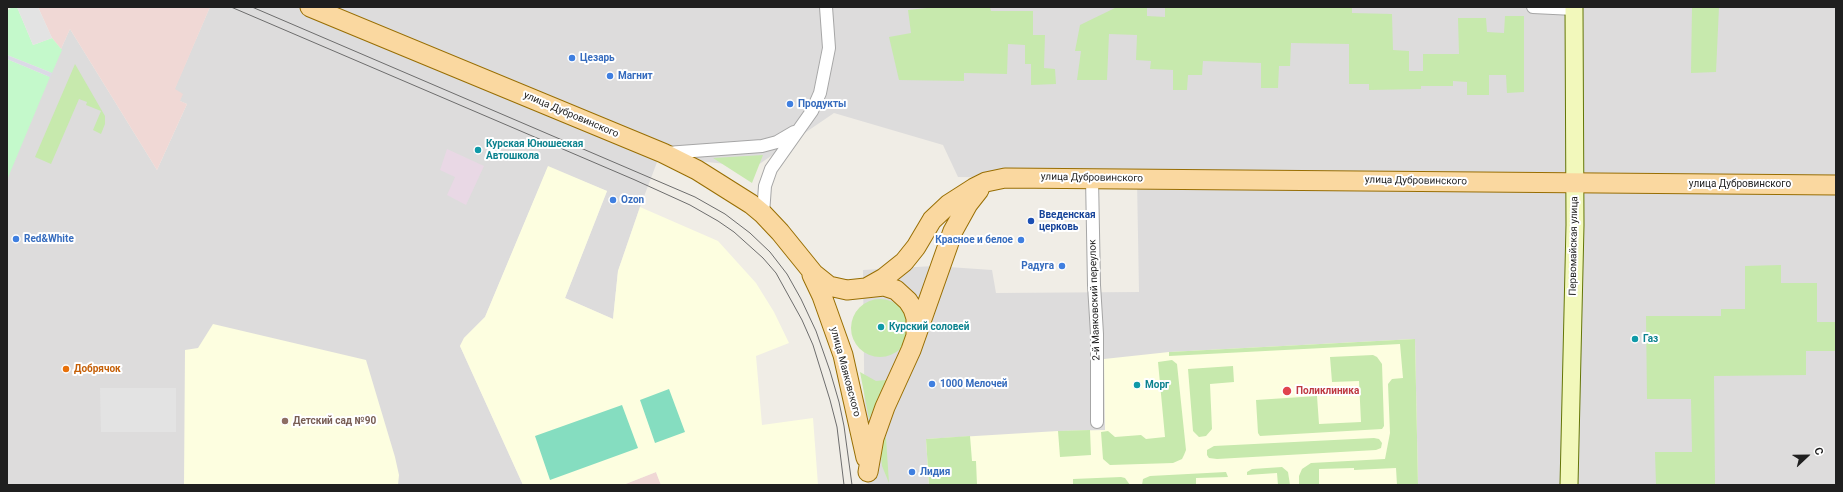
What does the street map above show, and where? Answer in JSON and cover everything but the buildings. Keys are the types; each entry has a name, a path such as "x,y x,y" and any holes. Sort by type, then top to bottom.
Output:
{"main road":[{"name":"улица Дубровинского","path":"310,7 663,153 697,170 751,204 763,214 806,264"},
{"name":"улица Дубровинского","path":"997,179 1021,177 1836,185"},
{"path":"868,287 889,274 904,262 916,247 932,220 949,204 974,188 997,179"},
{"path":"869,479 874,438 885,407 916,336 940,265 960,216 986,184 997,179"},
{"path":"806,264 814,274 829,286 847,290 884,286 890,287 903,295 913,309 916,318 916,336"},
{"name":"улица Маяковского","path":"806,264 822,296 843,355 862,438 869,479"}],"street":[{"path":"763,214 765,186 771,170 812,111 820,93 829,48 826,7"},
{"path":"1533,7 1574,8"},
{"name":"Первомайская улица","path":"1569,485 1575,183 1574,8"},
{"path":"663,153 762,146 778,142 801,127"},
{"name":"2-й Маяковский переулок","path":"1092,178 1094,285 1097,334 1097,422"}],"shaded area":[{"path":"17,7 38,7 52,38 33,45"},
{"path":"38,7 210,7 175,89 183,94 180,101 187,104 157,170 70,29 61,49 52,38"},
{"path":"210,7 1836,7 1836,485 868,485 865,456 863,270 934,266 992,270 996,293 1139,292 1137,180 958,177 943,145 834,113 755,167 659,157 618,271 613,319 565,298 607,191 548,167 485,317 464,338 460,346 523,485 7,485 7,168 70,29 157,170 187,104 180,101 174,90"},
{"path":"7,55 52,73 50,77 7,59"},
{"name":"Курская Юношеская Автошкола","path":"447,149 484,166 466,205 447,195 455,177 440,170"},
{"path":"548,166 607,191 565,298 613,319 618,271 640,207 718,241 756,283 774,312 789,343 756,356 762,425 813,418 818,485 661,485 656,472 623,485 523,485 460,346 464,338 485,317"},
{"name":"Детский сад №90","path":"213,324 366,360 395,457 399,475 398,485 184,485 185,350 198,348"},
{"path":"1415,339 1418,485 929,485 926,439 1058,431 1105,430 1104,359 1169,352"},
{"path":"100,388 176,388 176,432 101,432"},
{"path":"656,472 661,485 623,485"}],"green space":[{"path":"12,7 17,7 33,45 52,38 62,50 52,73 7,55 7,11"},
{"path":"937,7 990,7 991,11 1033,11 1033,35 1045,35 1044,68 1055,69 1056,84 1031,85 1031,64 1025,64 1025,45 1008,44 1007,74 964,73 964,81 899,80 889,37 911,33 908,10"},
{"path":"1117,7 1147,7 1147,16 1165,17 1165,7 1352,7 1352,13 1392,14 1393,50 1409,51 1409,71 1423,71 1423,54 1459,54 1458,18 1486,18 1487,32 1504,33 1505,16 1524,16 1524,92 1507,93 1506,75 1489,75 1489,95 1467,95 1467,82 1453,81 1453,86 1421,86 1421,89 1369,90 1369,84 1349,84 1349,44 1291,43 1290,66 1279,66 1278,88 1261,88 1261,63 1203,61 1202,75 1188,75 1187,90 1173,90 1173,70 1150,69 1151,61 1136,60 1137,35 1109,34 1107,80 1077,80 1081,51 1075,51 1080,25"},
{"path":"1692,7 1719,7 1716,72 1691,73"},
{"path":"7,59 50,77 7,180"},
{"path":"75,64 105,116 105,124 101,134 93,130 101,111 86,105 87,102 79,99 51,164 35,157"},
{"path":"763,155 752,183 713,158"},
{"path":"1781,265 1781,283 1817,283 1817,322 1836,322 1836,351 1806,351 1806,375 1714,376 1715,485 1656,485 1655,452 1692,452 1691,399 1647,399 1646,316 1721,316 1721,309 1745,309 1745,266"},
{"path":"880,299 896,304 904,312 909,328 904,344 896,352 880,357 864,352 856,344 851,328 856,312 864,304"},
{"path":"1415,339 1418,485 1397,485 1396,468 1354,470 1354,468 1319,469 1319,485 1299,485 1299,476 1302,469 1311,463 1385,459 1390,433 1388,384 1392,379 1403,378 1400,344 1169,356 1169,352"},
{"path":"1373,355 1377,357 1382,364 1384,426 1382,429 1260,436 1258,433 1256,400 1317,396 1319,424 1361,422 1359,381 1332,382 1330,357"},
{"path":"1172,360 1177,364 1186,450 1182,459 1173,463 1110,465 1103,459 1101,432 1108,431 1115,437 1141,435 1146,439 1165,437 1158,362"},
{"path":"1233,366 1234,382 1210,384 1212,429 1206,436 1199,437 1193,431 1188,369"},
{"path":"860,372 876,381 886,380 869,419"},
{"path":"669,389 685,432 655,443 640,400"},
{"path":"622,405 638,448 550,480 535,436"},
{"path":"1090,430 1091,455 1060,457 1058,431"},
{"path":"970,436 972,461 976,461 977,485 929,485 926,439"},
{"path":"885,437 889,483 882,466 880,447"},
{"path":"1374,438 1379,439 1382,443 1381,448 1376,450 1217,459 1209,458 1207,455 1207,450 1214,446"},
{"path":"1282,467 1288,472 1290,485 1278,485 1277,473 1247,475 1247,472 1252,469"},
{"path":"1226,472 1228,477 1196,478 1196,485 1142,485 1143,479 1150,476"},
{"path":"1125,478 1130,485 1073,485 1073,479"}],"tram line":[{"path":"231,7 635,180 690,205 734,232 763,258 776,273 802,320 813,345 837,427 844,485"},
{"path":"252,7 695,197 725,214 750,233 770,252 787,274 816,331 839,402 844,426 852,485"}],"place":[{"name":"Цезарь","path":"572,58"},
{"name":"Магнит","path":"610,76"},
{"name":"Продукты","path":"790,104"},
{"name":"Курская Юношеская Автошкола","path":"478,150"},
{"name":"Ozon","path":"613,200"},
{"name":"Введенская церковь","path":"1031,221"},
{"name":"Red&White","path":"16,239"},
{"name":"Красное и белое","path":"1021,240"},
{"name":"Радуга","path":"1062,266"},
{"name":"Курский соловей","path":"881,327"},
{"name":"Газ","path":"1635,339"},
{"name":"Добрячок","path":"66,369"},
{"name":"1000 Мелочей","path":"932,384"},
{"name":"Морг","path":"1137,385"},
{"name":"Поликлиника","path":"1287,391"},
{"name":"Детский сад №90","path":"285,421"},
{"name":"Лидия","path":"912,472"}]}
